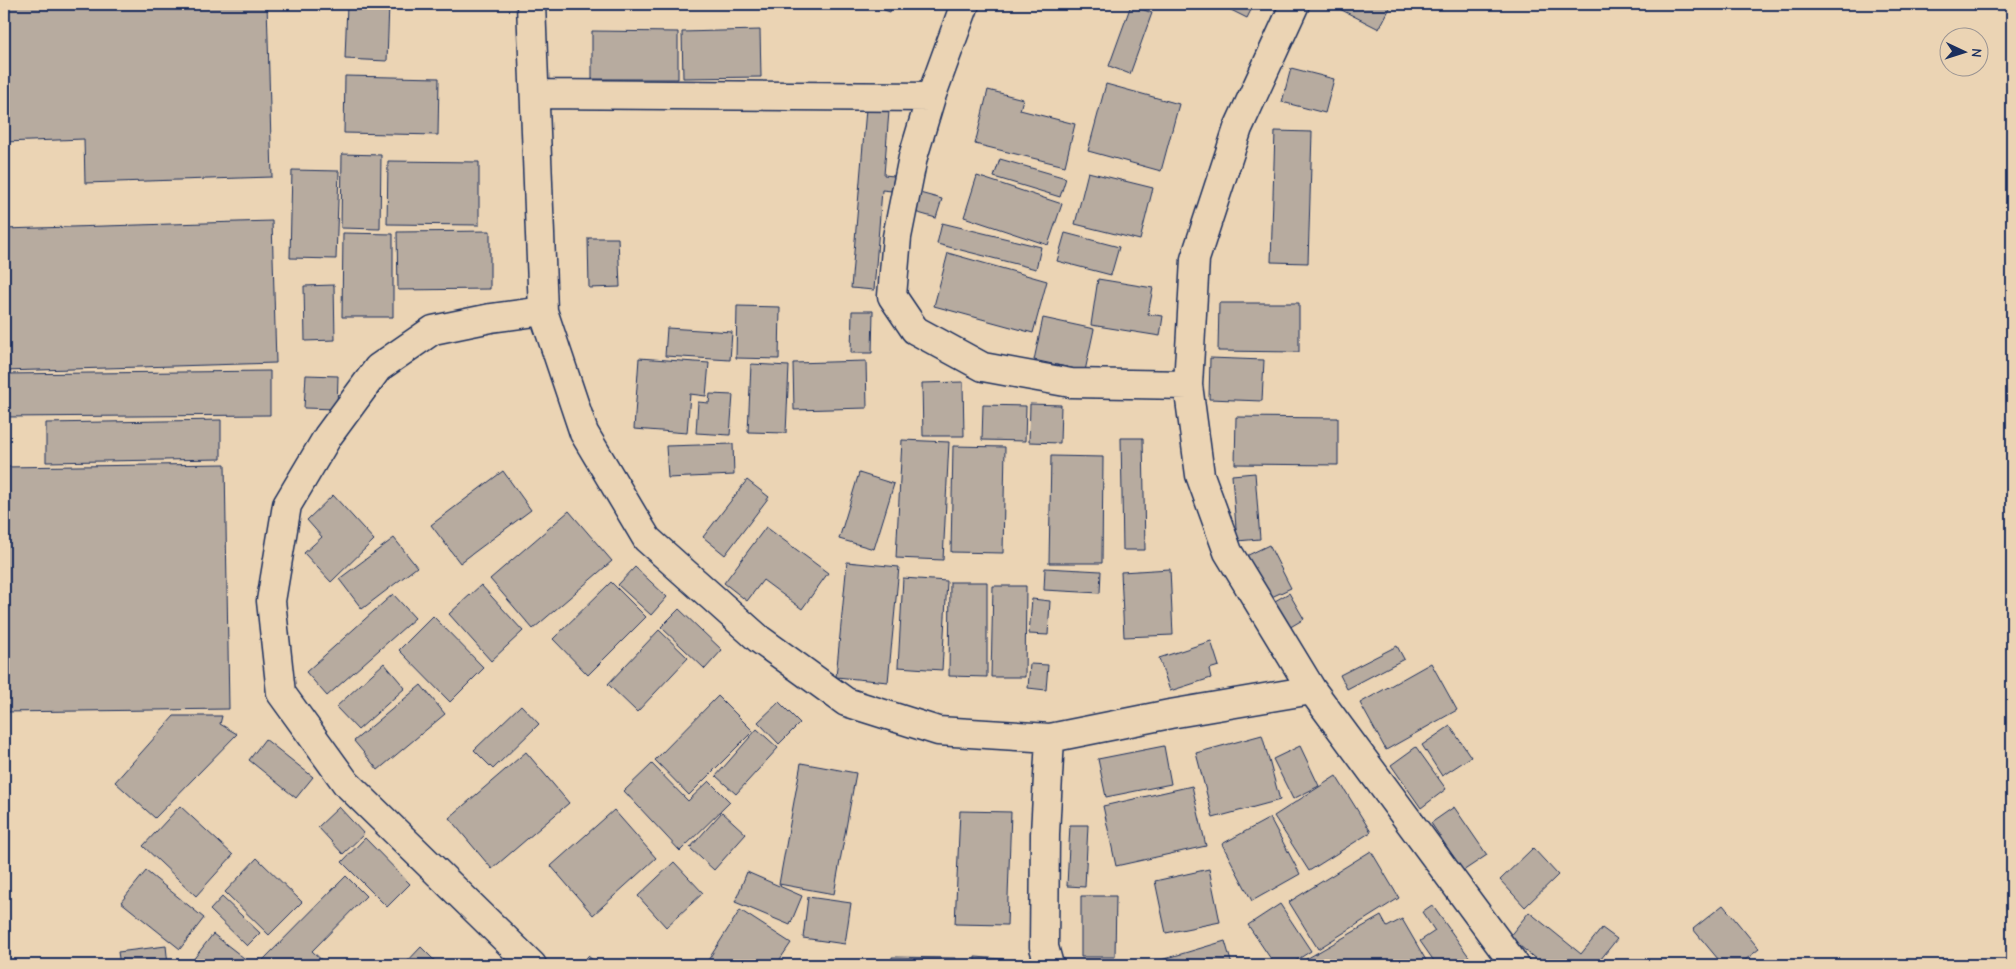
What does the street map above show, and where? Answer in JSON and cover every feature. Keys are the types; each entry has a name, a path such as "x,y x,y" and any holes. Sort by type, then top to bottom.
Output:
{"street":[{"path":"531,4 543,311 584,434 647,539 759,639 846,702 938,732 1050,738 1170,714 1312,690"},
{"path":"965,4 931,96 913,157 897,237 892,296 915,330 983,367 1071,382 1188,385"},
{"path":"1295,4 1238,128 1195,259 1188,385 1200,475 1228,552 1312,690 1515,965"},
{"path":"536,94 931,96"},
{"path":"532,965 346,783 281,693 271,601 287,505 328,436 378,368 433,330 491,318 543,311"},
{"path":"1049,965 1044,938 1045,834 1050,738"}],"building":[{"path":"4,4 267,4 272,177 85,183 84,139 4,142"},
{"path":"347,4 389,4 387,61 345,59"},
{"path":"867,4 893,4 890,12"},
{"path":"1219,4 1254,4 1247,18"},
{"path":"1330,4 1392,4 1379,29"},
{"path":"1131,5 1152,13 1130,74 1109,66"},
{"path":"760,30 761,77 683,78 682,32"},
{"path":"592,31 678,32 678,79 592,79"},
{"path":"1291,68 1334,79 1325,113 1282,102"},
{"path":"345,76 439,78 438,135 344,133"},
{"path":"1106,84 1179,104 1161,171 1088,151"},
{"path":"988,90 1023,99 1020,110 1075,124 1065,166 975,144"},
{"path":"866,109 889,111 884,175 894,176 892,191 882,190 874,290 851,288"},
{"path":"1275,131 1312,132 1308,263 1271,262"},
{"path":"342,154 381,155 380,229 341,228"},
{"path":"1000,159 1066,178 1060,197 994,177"},
{"path":"388,161 479,162 479,225 387,224"},
{"path":"292,170 339,171 336,259 290,258"},
{"path":"1088,172 1153,188 1140,240 1075,224"},
{"path":"977,176 1062,204 1048,245 964,217"},
{"path":"916,192 942,199 936,218 911,211"},
{"path":"272,221 276,363 4,371 4,229"},
{"path":"942,223 1041,247 1036,269 937,244"},
{"path":"490,231 490,289 398,290 397,232"},
{"path":"343,233 393,234 393,317 342,317"},
{"path":"1065,233 1119,247 1111,275 1057,261"},
{"path":"588,238 618,238 620,287 589,288"},
{"path":"948,253 1047,281 1033,333 934,306"},
{"path":"1098,279 1153,288 1148,314 1163,316 1160,336 1091,325"},
{"path":"334,285 335,340 305,341 304,286"},
{"path":"1219,303 1299,303 1299,352 1218,351"},
{"path":"737,306 780,307 779,359 736,358"},
{"path":"852,311 873,311 872,353 851,353"},
{"path":"1043,318 1094,329 1085,371 1034,360"},
{"path":"667,328 732,332 730,360 665,356"},
{"path":"639,358 709,363 706,396 690,394 687,433 634,429"},
{"path":"1210,358 1264,360 1262,401 1209,399"},
{"path":"866,361 867,408 794,410 793,363"},
{"path":"751,364 789,366 786,433 748,432"},
{"path":"270,371 270,415 4,417 4,374"},
{"path":"306,375 338,376 337,409 304,408"},
{"path":"963,382 964,436 923,436 922,383"},
{"path":"710,394 733,395 730,435 696,433 698,402 709,403"},
{"path":"1030,404 1061,405 1060,443 1029,442"},
{"path":"983,405 1026,406 1025,441 982,440"},
{"path":"1236,417 1338,418 1338,465 1235,464"},
{"path":"221,420 221,459 46,462 46,423"},
{"path":"1121,438 1143,438 1145,550 1123,550"},
{"path":"902,440 949,442 943,560 896,558"},
{"path":"733,444 734,475 668,478 666,446"},
{"path":"953,446 1005,447 1003,553 951,552"},
{"path":"1051,456 1103,457 1102,563 1049,563"},
{"path":"225,464 229,709 4,712 4,467"},
{"path":"503,471 531,510 460,563 431,525"},
{"path":"859,473 894,484 874,549 839,539"},
{"path":"1255,473 1260,539 1237,541 1232,475"},
{"path":"747,480 769,497 725,555 703,537"},
{"path":"333,495 374,540 331,582 304,553 322,537 307,520"},
{"path":"569,511 612,561 533,629 490,579"},
{"path":"766,527 828,573 802,609 763,580 747,601 724,583"},
{"path":"394,538 417,567 362,609 339,579"},
{"path":"1269,545 1291,588 1263,601 1242,558"},
{"path":"847,562 899,567 888,682 836,677"},
{"path":"635,567 667,597 651,615 618,585"},
{"path":"1045,568 1101,571 1100,593 1044,590"},
{"path":"1170,569 1173,635 1124,637 1121,572"},
{"path":"903,578 947,581 942,670 898,667"},
{"path":"611,582 646,617 588,675 553,639"},
{"path":"950,582 987,582 987,677 949,676"},
{"path":"481,585 523,631 491,661 449,614"},
{"path":"993,586 1026,586 1025,677 991,677"},
{"path":"1289,593 1304,619 1282,632 1268,605"},
{"path":"393,594 415,618 327,696 306,672"},
{"path":"1032,599 1050,601 1048,635 1029,634"},
{"path":"679,609 722,650 705,669 661,627"},
{"path":"433,616 484,668 450,702 399,650"},
{"path":"659,630 688,658 637,712 608,684"},
{"path":"1211,641 1219,666 1209,669 1211,678 1170,691 1159,658"},
{"path":"1397,646 1404,659 1347,689 1340,675"},
{"path":"384,663 405,688 358,730 336,707"},
{"path":"1431,663 1457,710 1386,750 1360,703"},
{"path":"1030,664 1048,665 1046,690 1028,688"},
{"path":"421,685 445,714 378,770 354,741"},
{"path":"718,696 753,731 689,795 655,760"},
{"path":"779,702 800,723 779,744 758,722"},
{"path":"521,705 539,724 493,769 474,750"},
{"path":"174,716 222,716 220,724 237,734 155,818 115,782"},
{"path":"1450,726 1471,757 1442,776 1422,745"},
{"path":"757,729 778,748 736,794 716,776"},
{"path":"1262,735 1280,800 1213,818 1196,753"},
{"path":"265,739 313,777 296,798 249,760"},
{"path":"1164,746 1171,784 1106,797 1098,759"},
{"path":"1300,746 1319,786 1293,799 1273,759"},
{"path":"1416,747 1446,789 1421,808 1391,765"},
{"path":"526,752 569,803 492,869 449,818"},
{"path":"801,763 856,773 834,894 779,884"},
{"path":"652,764 688,801 709,781 730,802 680,851 624,791"},
{"path":"1336,776 1371,832 1309,871 1274,816"},
{"path":"1192,786 1206,846 1116,866 1103,806"},
{"path":"180,806 233,855 196,896 143,846"},
{"path":"339,807 364,834 343,854 318,827"},
{"path":"1454,807 1487,855 1463,871 1431,823"},
{"path":"614,810 656,858 593,915 551,866"},
{"path":"960,811 1011,812 1007,925 955,924"},
{"path":"722,812 746,834 714,870 690,848"},
{"path":"1270,818 1300,874 1252,901 1222,844"},
{"path":"1070,825 1088,825 1085,887 1067,886"},
{"path":"365,838 410,884 387,907 342,862"},
{"path":"1533,848 1558,875 1525,907 1500,880"},
{"path":"1371,851 1399,898 1318,949 1289,902"},
{"path":"257,858 302,902 269,935 225,892"},
{"path":"674,862 703,893 666,927 638,896"},
{"path":"1209,869 1220,922 1166,933 1155,881"},
{"path":"146,871 204,918 180,949 121,902"},
{"path":"747,872 802,896 790,925 735,902"},
{"path":"346,876 366,896 312,951 327,965 268,965 263,960"},
{"path":"1081,896 1116,896 1115,957 1081,957"},
{"path":"222,897 260,933 247,946 210,910"},
{"path":"808,897 851,903 845,944 803,938"},
{"path":"1280,904 1311,951 1289,965 1275,965 1248,925"},
{"path":"1432,905 1475,965 1429,965 1434,961 1420,941 1435,931 1422,912"},
{"path":"1723,905 1759,949 1739,965 1723,965 1693,929"},
{"path":"740,910 791,943 776,965 705,965"},
{"path":"1529,912 1581,954 1602,928 1617,939 1596,965 1543,965 1509,937"},
{"path":"1381,916 1387,927 1402,919 1427,962 1422,965 1296,965"},
{"path":"213,934 253,965 189,965"},
{"path":"1225,941 1232,965 1144,965"},
{"path":"166,946 168,965 120,965 118,952"},
{"path":"421,947 439,965 404,965"},
{"path":"588,956 599,965 580,965"},
{"path":"892,957 955,958 955,965 892,965"},
{"path":"975,957 1016,960 1016,965 975,965"}]}
